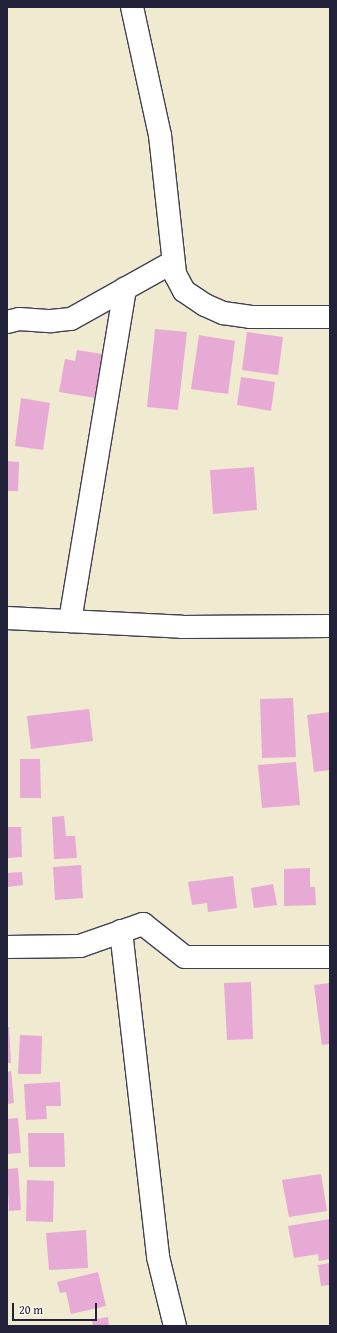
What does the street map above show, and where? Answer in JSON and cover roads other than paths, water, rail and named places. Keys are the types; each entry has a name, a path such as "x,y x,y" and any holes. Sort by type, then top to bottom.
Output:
{"street":[{"path":"132,7 160,135 175,274 184,291 204,305 223,313 250,317 330,316"},
{"path":"7,322 19,319 51,321 71,319 173,262"},
{"path":"70,621 125,289"},
{"path":"7,618 182,627 330,626"},
{"path":"7,947 80,946 143,924 186,957 330,957"},
{"path":"122,931 158,1257 175,1326"}]}
